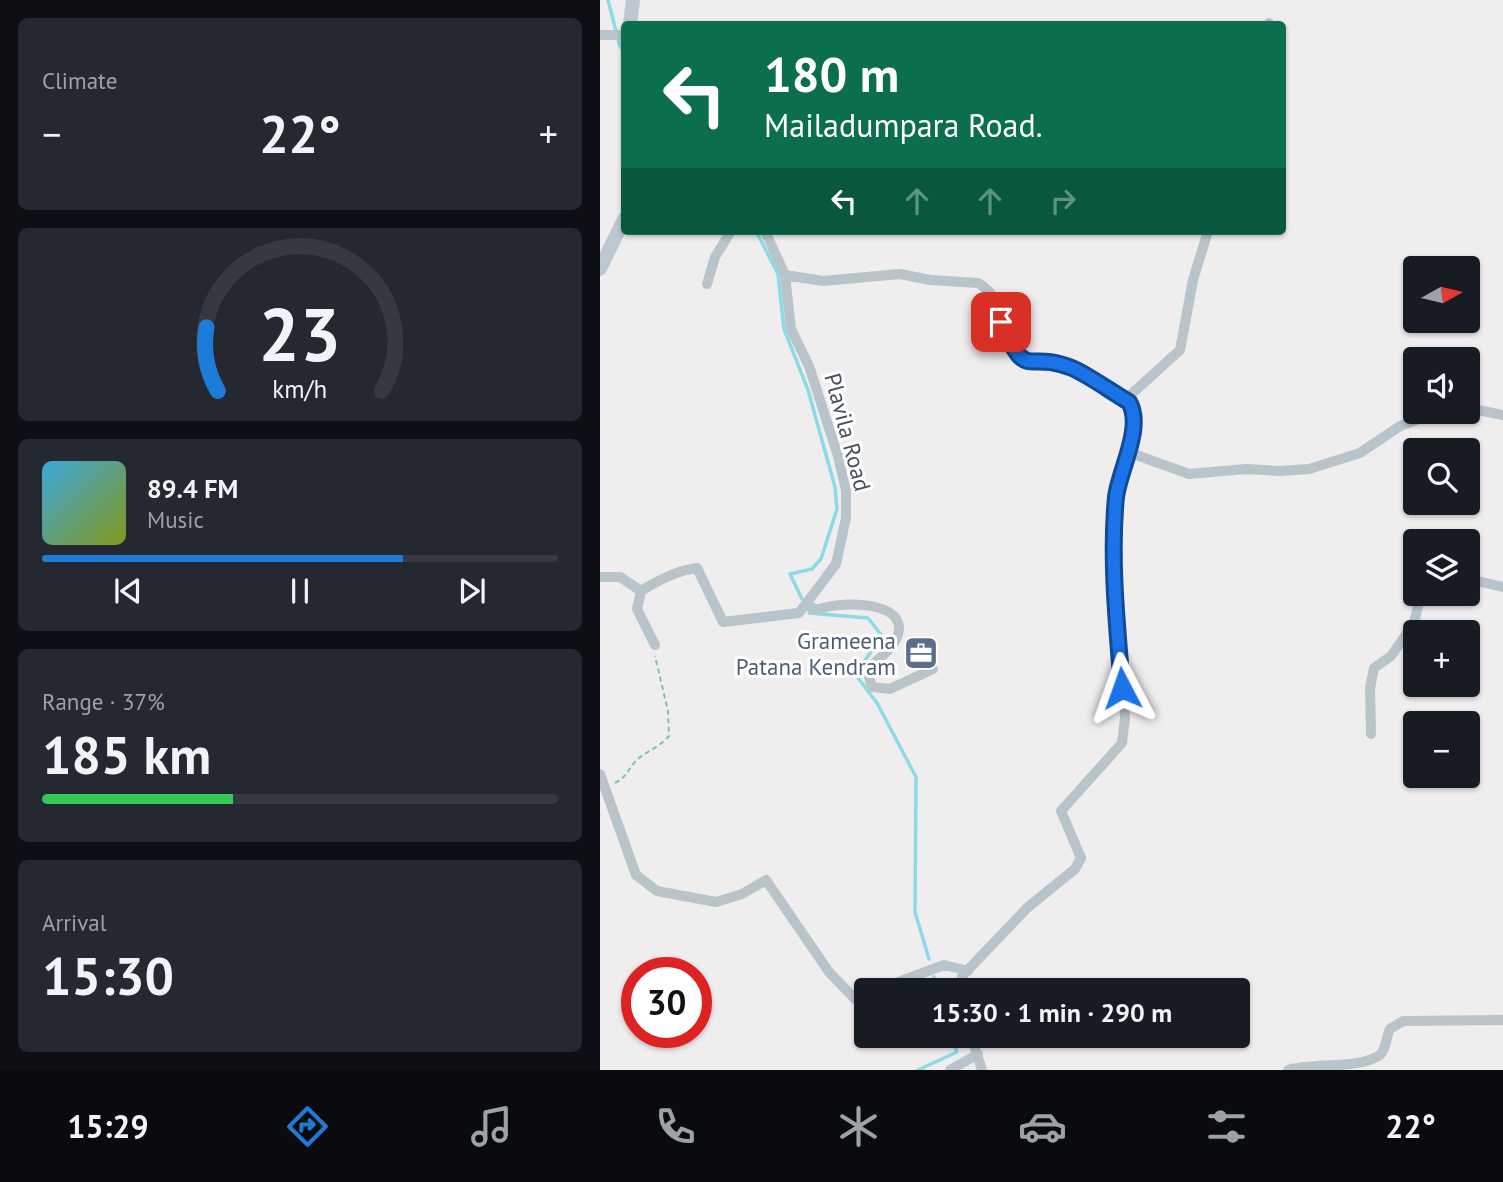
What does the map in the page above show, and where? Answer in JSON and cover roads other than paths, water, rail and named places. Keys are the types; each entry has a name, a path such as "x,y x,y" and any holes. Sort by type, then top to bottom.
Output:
{"main road":[{"path":"630,21 633,0"},
{"path":"600,270 621,225"}],"street":[{"path":"600,36 621,35"},
{"path":"707,284 715,257 729,235"},
{"path":"767,235 785,275 823,281 871,274 900,274 930,280 978,284 997,302 1007,337 1021,359 1072,368 1126,400 1134,415 1128,452 1116,495 1115,548 1125,718 1122,743 1061,811 1070,839 1081,858 1075,869 1027,908 962,978"},
{"path":"1126,400 1180,351 1193,280 1207,235"},
{"name":"Plavila Road","path":"785,275 784,289 791,329 809,366 846,491 846,518 836,564 807,605"},
{"path":"1480,410 1503,415"},
{"path":"1128,452 1189,474 1246,469 1309,469 1360,453 1405,424"},
{"path":"641,590 684,570 697,568 723,622 799,613 807,605 817,610 832,603 860,604 882,610 895,618 899,628 895,642 867,671 872,687 890,689 932,670"},
{"path":"600,576 620,577 641,590"},
{"path":"1480,582 1503,587"},
{"path":"641,590 637,609 655,645"},
{"path":"1371,734 1370,688 1374,668 1391,656 1414,623 1418,606"},
{"path":"600,774 636,875 657,891 716,902 742,894 766,880 829,972 854,998"},
{"path":"909,978 944,965 968,971"},
{"path":"1288,1070 1360,1063 1378,1056 1390,1030 1403,1021 1503,1020"},
{"path":"976,1048 982,1070"},
{"path":"950,1070 978,1054"}],"waterway":[{"path":"608,0 621,47"},
{"path":"758,235 778,274 784,329 808,390 835,487 837,509 821,559 812,569 790,574 802,599"},
{"path":"809,613 868,618 882,636 861,666 858,678 877,703 916,777 915,912 929,959"},
{"path":"918,1070 957,1052 956,1048"}],"place":[{"name":"Grameena Patana Kendram","path":"921,653"}]}
